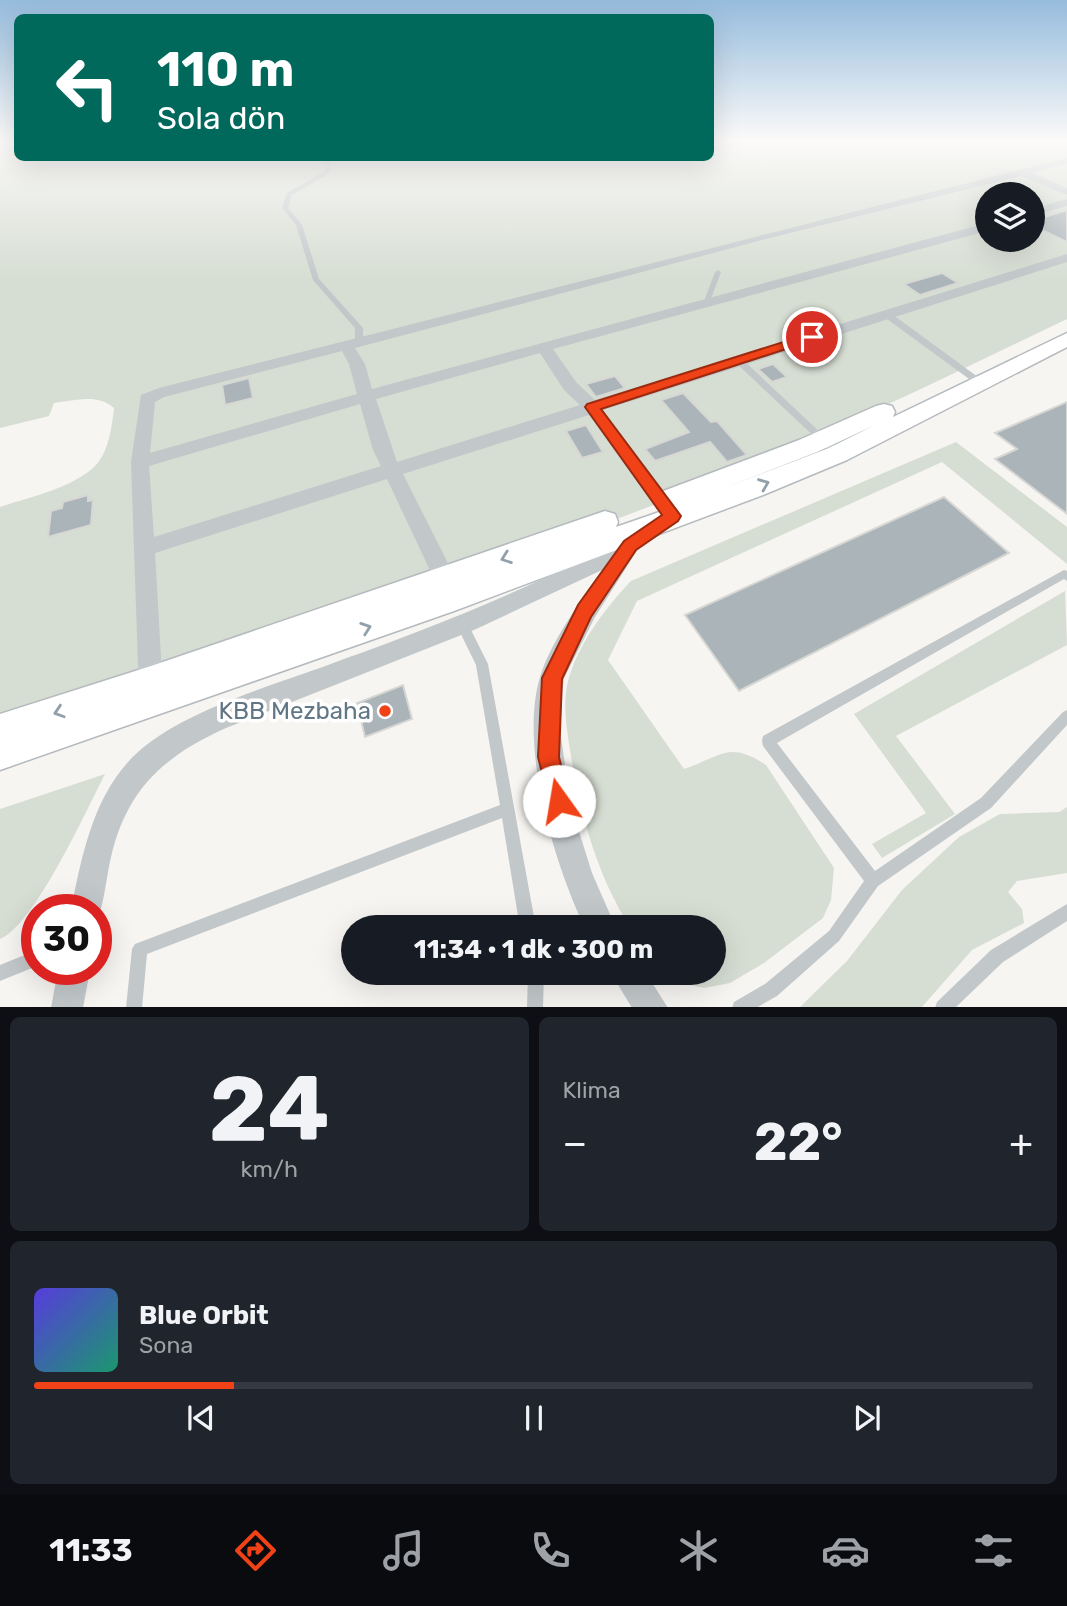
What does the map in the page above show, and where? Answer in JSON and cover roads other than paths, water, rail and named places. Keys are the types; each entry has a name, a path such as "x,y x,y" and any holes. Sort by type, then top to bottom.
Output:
{"main road":[{"path":"0,731 151,691 454,600 667,509 754,488 830,447 973,378 1067,327"},
{"path":"973,378 1067,340"},
{"path":"0,752 151,691"}],"street":[{"path":"151,691 140,461 147,399 159,393 557,292 768,235 964,187"},
{"path":"1045,209 1067,202"},
{"path":"140,461 544,347 975,230"},
{"path":"145,548 1066,259"},
{"path":"352,343 382,450 454,600"},
{"path":"544,347 570,386 592,407 667,509 630,545 585,611 552,678 548,757 574,867 595,915"},
{"path":"89,894 101,835 133,777 170,743 235,713 454,600 575,575 630,545"},
{"path":"67,1007 71,985"},
{"path":"636,985 652,1007"}],"lane":[{"path":"301,187 289,194 285,208 299,225 316,281 359,328 352,343"},
{"path":"706,304 718,272"},
{"path":"886,314 973,378"},
{"path":"738,360 830,447"},
{"path":"873,881 768,741 1064,574 1067,576"},
{"path":"454,600 482,664 526,915"},
{"path":"740,1007 771,990 834,936 873,881 986,803 1067,716"},
{"path":"134,1007 140,949 507,809"},
{"path":"943,1007 998,956 1067,912"},
{"path":"0,973 21,964"},
{"path":"535,1007 536,985"}],"place":[{"name":"KBB Mezbaha","path":"385,711"}]}
